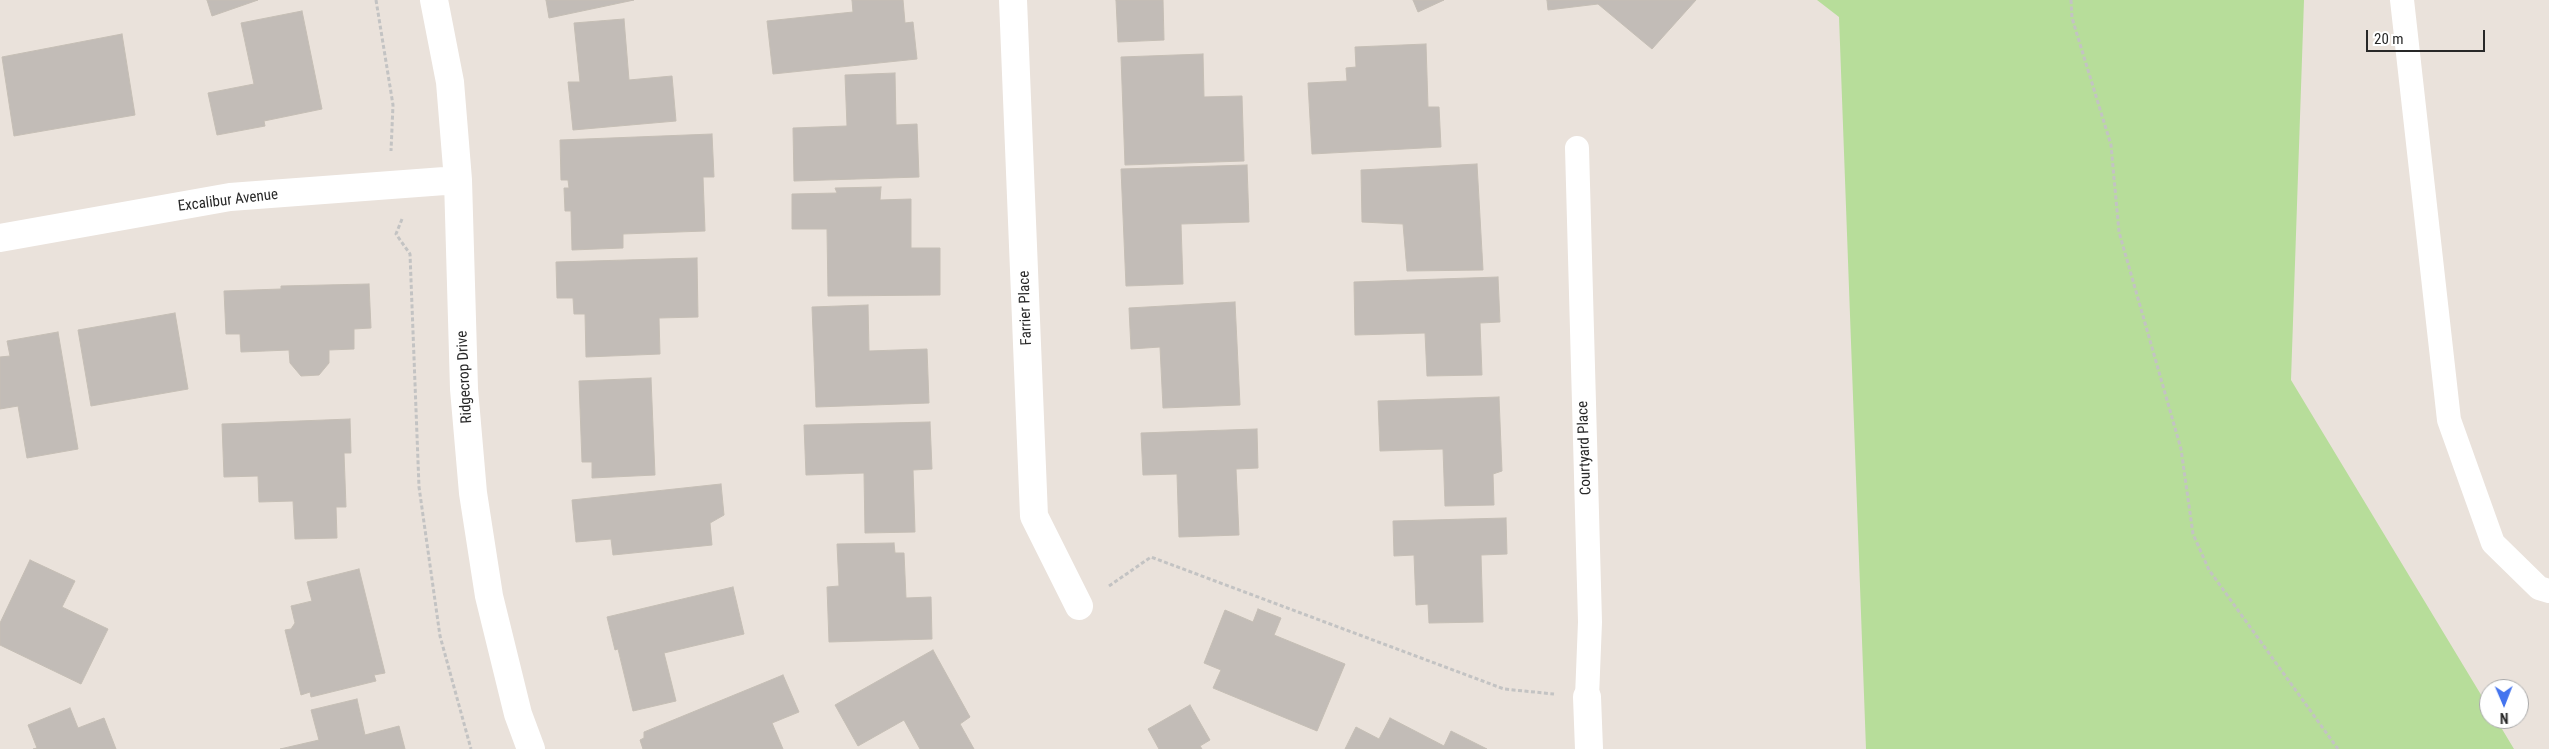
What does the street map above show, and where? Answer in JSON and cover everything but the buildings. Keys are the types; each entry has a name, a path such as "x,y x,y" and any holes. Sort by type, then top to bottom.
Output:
{"street":[{"name":"Ridgecrop Drive","path":"434,0 450,82 458,180 464,389 473,493 489,596 518,714 531,749"},
{"name":"Farrier Place","path":"1013,0 1034,516 1079,606"},
{"name":"Excalibur Avenue","path":"0,238 230,197 458,180"},
{"name":"Courtyard Place","path":"1587,698 1588,749"}],"lane":[{"path":"2402,0 2449,420 2493,543 2539,588 2549,591"},
{"name":"Courtyard Place","path":"1577,148 1590,622 1587,698"}],"path":[{"path":"376,0 393,104 391,156 403,221 396,234 410,254 420,486 440,636 471,749"},
{"path":"2071,0 2072,18 2111,145 2119,232 2181,449 2193,534 2209,570 2338,749"},
{"path":"1079,606 1151,557 1504,689 1587,698"}],"green space":[{"path":"1817,0 2304,0 2291,380 2479,691 2479,729 2502,729 2514,749 1866,749 1839,17"}]}
